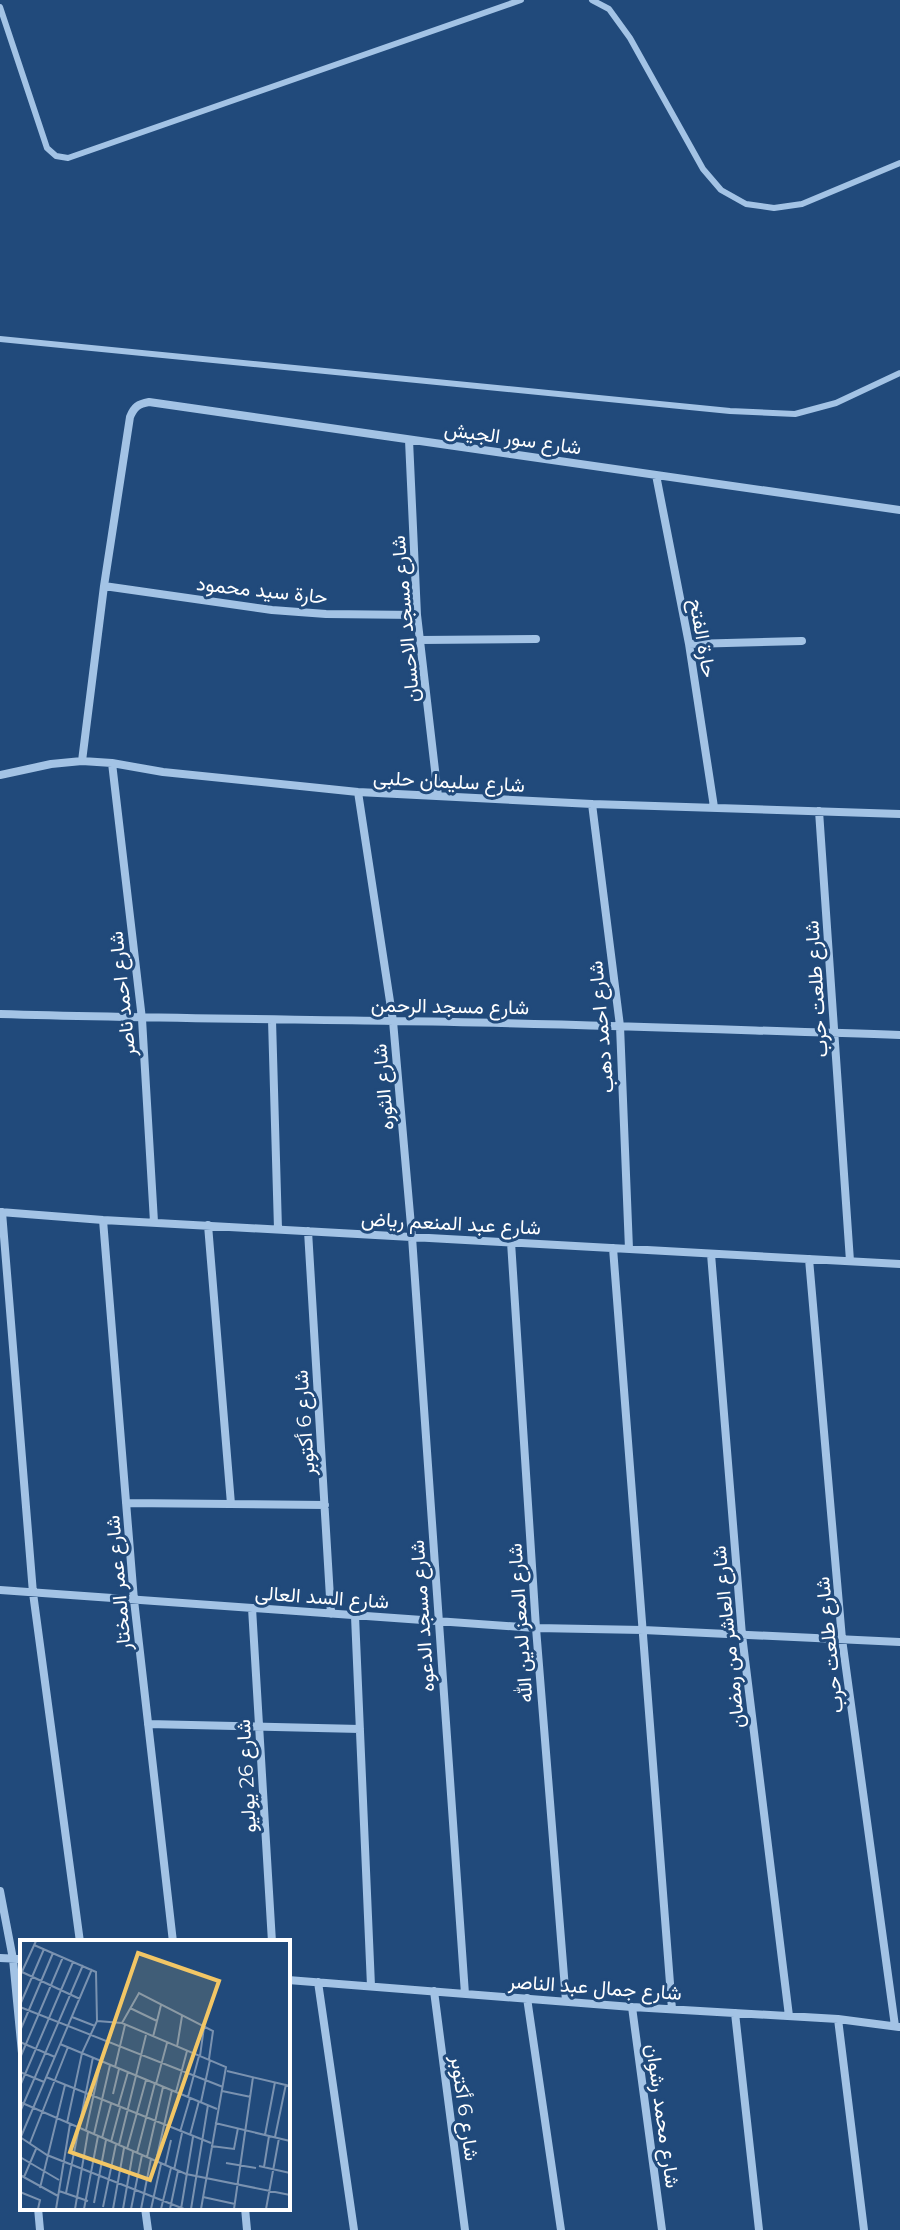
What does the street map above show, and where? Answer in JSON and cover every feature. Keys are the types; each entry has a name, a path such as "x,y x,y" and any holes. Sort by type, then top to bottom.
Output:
{"street":[{"name":"شارع سور الجيش","path":"104,586 130,417 140,403 149,402 900,510"},
{"name":"شارع مسجد الاحسان","path":"409,440 417,615 438,796"},
{"name":"حارة الفتح","path":"656,475 689,644 714,807"},
{"name":"حارة سيد محمود","path":"104,586 272,610 417,615"},
{"path":"82,761 104,586"},
{"path":"420,640 536,639"},
{"path":"689,644 802,641"},
{"name":"شارع سليمان حلبى","path":"0,775 82,761 358,792 592,804 900,814"},
{"name":"شارع احمد ناصر","path":"112,763 142,1019 154,1222"},
{"name":"شارع الثوره","path":"358,792 393,1021 412,1237"},
{"name":"شارع احمد دهب","path":"592,804 620,1026 629,1249"},
{"name":"شارع طلعت حرب","path":"819,811 850,1261"},
{"name":"شارع مسجد الرحمن","path":"0,1014 620,1026 900,1035"},
{"path":"272,1020 278,1229"},
{"path":"1,1212 33,1593 80,1940"},
{"name":"شارع عبد المنعم رياض","path":"1,1212 900,1264"},
{"name":"شارع عمر المختار","path":"103,1220 134,1600 173,1940"},
{"path":"208,1225 231,1504"},
{"name":"شارع 6 أكتوبر","path":"308,1231 331,1614"},
{"name":"شارع مسجد الدعوه","path":"412,1237 465,1994"},
{"name":"شارع المعز لدين الله","path":"511,1242 536,1628 566,2001"},
{"path":"613,1248 672,2009"},
{"name":"شارع العاشر من رمضان","path":"711,1254 742,1635 789,2016"},
{"name":"شارع طلعت حرب","path":"809,1259 842,1639 897,2026"},
{"path":"126,1503 325,1505"},
{"name":"شارع السد العالى","path":"0,1590 536,1628 900,1642"},
{"name":"شارع 26 يوليو","path":"252,1608 272,1940"},
{"path":"355,1616 371,1986"},
{"path":"148,1724 360,1729"},
{"path":"0,1891 17,1959 20,2015"},
{"path":"0,1958 17,1959"},
{"name":"شارع جمال عبد الناصر","path":"290,1980 632,2007 838,2019 897,2026"},
{"path":"318,1982 354,2230"},
{"name":"شارع 6 أكتوبر","path":"434,1991 465,2230"},
{"path":"527,1998 561,2230"},
{"name":"شارع محمد رشوان","path":"632,2007 662,2230"},
{"path":"735,2013 759,2230"},
{"path":"838,2019 864,2230"},
{"path":"38,2210 40,2230"},
{"path":"145,2210 148,2230"},
{"path":"245,2210 247,2230"}],"lane":[{"path":"0,7 47,148 56,156 68,158 521,0"},
{"path":"592,0 609,9 630,38 703,169 721,190 746,204 774,208 802,204 900,163"},
{"path":"0,339 730,411 795,414 836,403 900,373"}]}
